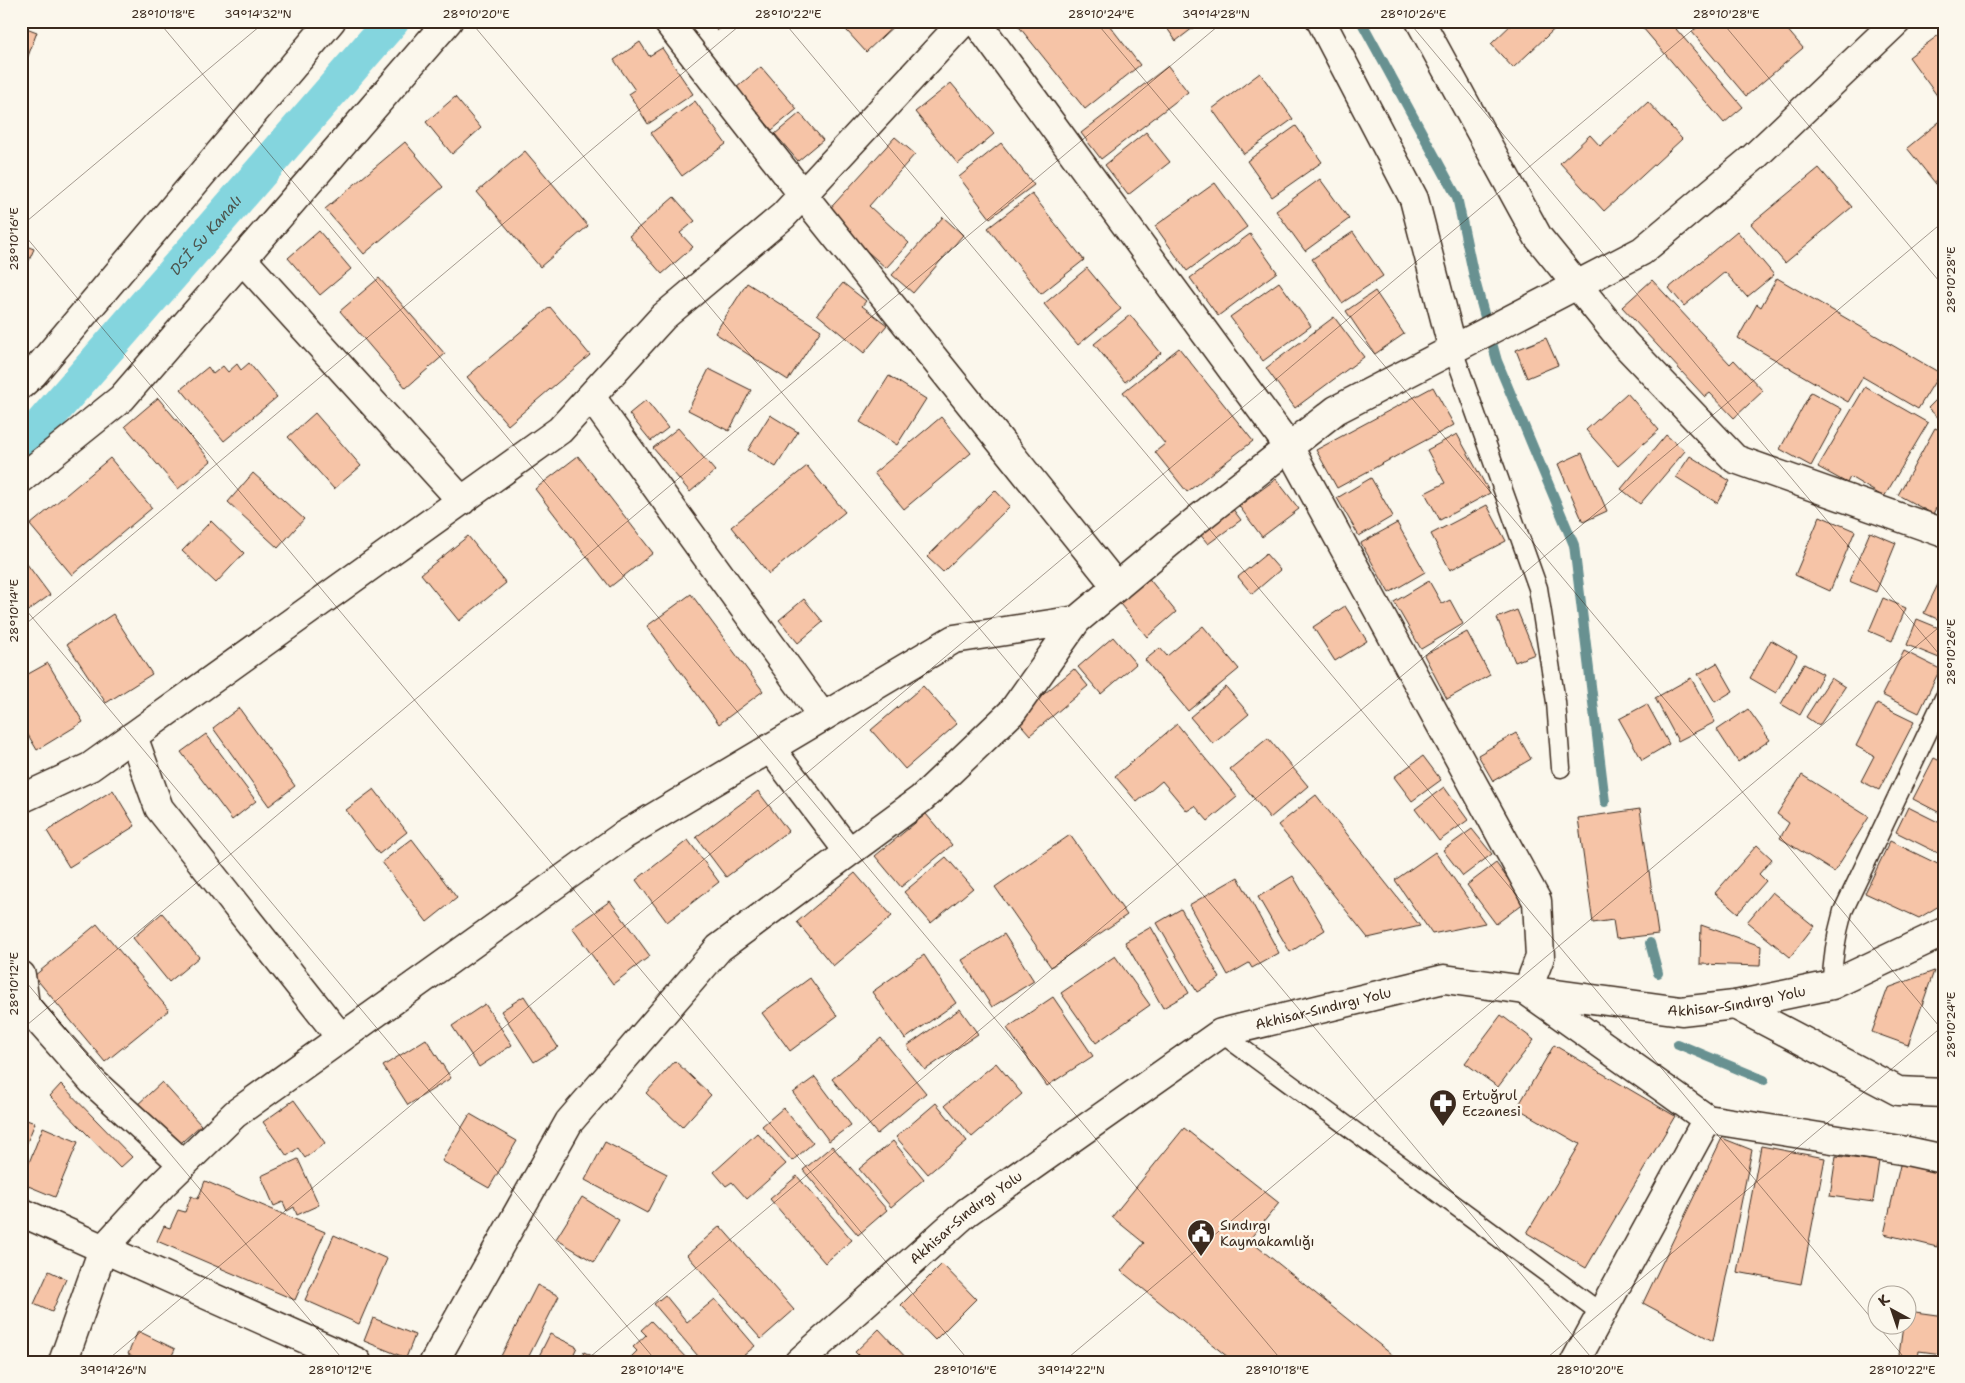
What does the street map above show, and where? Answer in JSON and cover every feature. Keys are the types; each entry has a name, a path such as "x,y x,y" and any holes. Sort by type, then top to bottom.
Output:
{"street":[{"path":"21,385 33,374 331,21"},
{"path":"21,479 122,398 448,21"},
{"path":"667,21 803,195 1117,587"},
{"path":"21,799 90,767 560,430 663,317 782,216 803,195 964,21"},
{"path":"976,21 1289,447 1537,901 1540,958 1527,991 1707,1119 1907,1151 1944,1159"},
{"path":"1321,21 1414,198 1458,347"},
{"path":"1420,21 1538,237 1625,344 1735,459 1944,533"},
{"path":"434,1362 569,1122 719,948 921,799 1012,712 1078,620 1193,523 1336,410 1642,251 1754,157 1898,21"},
{"path":"242,259 462,500"},
{"path":"591,397 823,717"},
{"path":"64,1362 102,1249 235,1114 624,834 954,639 1078,620"},
{"path":"133,736 159,808 341,1038"},
{"path":"770,748 849,852"},
{"name":"Akhisar-Sındırgı Yolu","path":"799,1362 967,1212 1221,1033 1444,979 1681,1011 1735,1005 1832,985 1944,932"},
{"path":"21,975 25,1005 94,1082 184,1164"},
{"path":"1735,1005 1898,1091 1944,1093"},
{"path":"1575,1362 1707,1119"},
{"path":"21,1212 356,1362"}],"lane":[{"path":"1458,347 1538,588 1556,702 1561,768"},
{"path":"1832,985 1836,937 1853,885 1944,698"},
{"path":"1221,1033 1601,1313"}],"building":[{"path":"710,21 729,21 717,31"},
{"path":"838,21 899,21 866,52"},
{"path":"1018,21 1106,21 1140,65 1085,109 1016,23"},
{"path":"1162,21 1202,21 1176,41"},
{"path":"1515,21 1563,21 1513,68 1491,44"},
{"path":"1637,21 1686,21 1676,29 1743,107 1724,123"},
{"path":"1704,21 1780,21 1803,48 1746,96 1692,32"},
{"path":"21,26 37,32 21,75"},
{"path":"1944,31 1944,99 1941,101 1909,57"},
{"path":"640,42 649,56 662,48 693,94 648,124 629,94 635,90 614,60"},
{"path":"1168,66 1188,92 1101,159 1081,133"},
{"path":"761,67 797,109 772,130 736,88"},
{"path":"1260,73 1293,119 1244,154 1212,109"},
{"path":"951,83 994,134 958,164 915,112"},
{"path":"455,97 481,128 452,154 426,122"},
{"path":"695,101 726,144 682,176 651,133"},
{"path":"1648,102 1682,139 1604,211 1560,163 1590,135 1600,146"},
{"path":"800,113 823,140 798,161 775,134"},
{"path":"1944,118 1944,194 1907,148"},
{"path":"1296,126 1322,162 1272,197 1247,161"},
{"path":"1146,132 1170,162 1128,195 1105,165"},
{"path":"895,137 915,154 869,206 909,243 886,268 825,214"},
{"path":"405,142 443,187 364,254 325,209"},
{"path":"1001,143 1034,185 990,218 959,177"},
{"path":"525,151 588,226 540,267 477,192"},
{"path":"1819,168 1852,207 1785,263 1751,224"},
{"path":"1320,179 1349,219 1305,251 1276,211"},
{"path":"1215,183 1247,227 1187,271 1155,226"},
{"path":"1032,194 1084,260 1041,294 988,228"},
{"path":"674,197 695,221 680,233 693,247 662,274 629,236"},
{"path":"943,217 963,235 913,293 892,275"},
{"path":"319,231 351,269 320,295 288,258"},
{"path":"1737,231 1774,275 1747,297 1725,272 1684,306 1669,288"},
{"path":"1353,232 1383,276 1342,303 1312,259"},
{"path":"1250,234 1277,272 1218,316 1190,278"},
{"path":"21,244 34,249 21,279"},
{"path":"1087,268 1121,309 1078,345 1044,304"},
{"path":"379,278 445,354 406,388 340,311"},
{"path":"1777,278 1940,373 1918,409 1863,377 1848,402 1738,338 1757,304 1761,307"},
{"path":"1652,280 1730,364 1734,360 1763,391 1734,418 1710,393 1705,397 1622,307"},
{"path":"1279,282 1311,326 1263,361 1230,317"},
{"path":"747,283 821,330 788,380 715,333"},
{"path":"843,283 866,301 862,306 887,325 864,353 817,314"},
{"path":"1375,291 1404,334 1375,354 1346,311"},
{"path":"550,307 590,355 508,425 467,377"},
{"path":"1130,315 1161,353 1125,382 1094,344"},
{"path":"1334,317 1364,357 1295,408 1266,368"},
{"path":"1546,338 1558,365 1527,378 1516,350"},
{"path":"1179,348 1253,441 1187,492 1155,452 1165,444 1123,392"},
{"path":"249,363 277,397 224,441 181,389 208,367 213,374 223,366 228,372 237,364 241,370"},
{"path":"709,369 751,390 729,431 688,410"},
{"path":"889,376 926,399 897,445 860,422"},
{"path":"1433,387 1454,425 1337,488 1316,450"},
{"path":"1865,387 1928,423 1884,497 1850,477 1847,483 1818,467"},
{"path":"1811,392 1842,409 1811,466 1780,449"},
{"path":"1944,392 1944,423 1928,408"},
{"path":"1627,393 1659,430 1618,466 1586,430"},
{"path":"158,398 211,461 178,489 125,426"},
{"path":"646,400 668,428 651,441 629,414"},
{"path":"315,413 361,466 334,489 288,437"},
{"path":"770,415 798,432 776,467 748,450"},
{"path":"941,417 971,453 904,509 874,473"},
{"path":"678,428 715,471 690,492 653,448"},
{"path":"1935,428 1944,432 1944,512 1936,508 1933,514 1898,495"},
{"path":"1457,434 1490,493 1440,520 1425,493 1445,483 1427,450"},
{"path":"1666,435 1685,451 1640,504 1621,489"},
{"path":"1582,453 1607,511 1583,522 1558,464"},
{"path":"578,456 653,553 610,587 535,489"},
{"path":"1690,456 1730,481 1717,503 1676,477"},
{"path":"110,458 152,508 72,575 30,525"},
{"path":"807,466 845,512 769,574 731,527"},
{"path":"253,473 304,519 278,548 228,502"},
{"path":"1371,478 1393,516 1359,536 1337,498"},
{"path":"1276,479 1299,509 1262,537 1239,506"},
{"path":"995,490 1010,506 943,572 927,557"},
{"path":"1487,505 1506,541 1450,570 1431,534"},
{"path":"1232,508 1241,520 1208,544 1199,533"},
{"path":"1820,516 1855,531 1830,591 1795,575"},
{"path":"211,521 244,553 216,583 182,551"},
{"path":"1397,523 1425,572 1389,593 1361,543"},
{"path":"1870,532 1896,543 1876,592 1849,581"},
{"path":"468,536 506,583 459,621 421,574"},
{"path":"1266,554 1280,570 1252,594 1238,577"},
{"path":"21,556 50,595 21,616"},
{"path":"1142,570 1176,612 1147,637 1112,594"},
{"path":"1944,572 1944,622 1924,613"},
{"path":"1429,581 1442,604 1450,600 1463,624 1421,649 1394,602"},
{"path":"691,594 763,691 719,724 647,626"},
{"path":"1883,598 1906,608 1892,641 1869,631"},
{"path":"804,599 823,622 798,643 779,620"},
{"path":"1345,606 1367,641 1335,661 1313,627"},
{"path":"1517,610 1535,654 1515,662 1497,618"},
{"path":"113,614 152,674 106,703 67,644"},
{"path":"1917,619 1944,630 1944,660 1907,645"},
{"path":"1203,626 1239,669 1188,711 1145,660 1160,648 1167,656"},
{"path":"1467,632 1490,675 1447,699 1424,655"},
{"path":"1113,637 1136,664 1101,694 1078,667"},
{"path":"1771,640 1797,655 1776,693 1750,678"},
{"path":"1904,651 1940,669 1919,713 1882,695"},
{"path":"48,663 83,722 37,750 21,723 21,678"},
{"path":"1717,663 1733,691 1715,702 1698,674"},
{"path":"1804,664 1823,674 1800,715 1781,704"},
{"path":"1074,669 1088,686 1030,735 1015,718"},
{"path":"1691,678 1715,722 1678,741 1655,698"},
{"path":"1831,678 1845,687 1819,726 1806,717"},
{"path":"923,686 957,724 905,769 871,730"},
{"path":"1226,687 1249,714 1213,744 1190,717"},
{"path":"1647,704 1669,744 1642,760 1619,719"},
{"path":"1877,704 1914,722 1879,790 1861,781 1874,756 1856,746"},
{"path":"239,708 295,786 269,806 213,728"},
{"path":"1748,709 1770,740 1738,762 1717,730"},
{"path":"1177,724 1237,797 1208,821 1195,806 1187,811 1162,781 1137,802 1115,776"},
{"path":"1516,733 1531,759 1493,781 1478,755"},
{"path":"206,734 256,801 232,820 181,752"},
{"path":"1268,738 1308,786 1270,818 1230,769"},
{"path":"1423,756 1441,780 1412,801 1394,777"},
{"path":"1934,758 1944,763 1944,815 1913,799"},
{"path":"1802,775 1869,817 1834,872 1780,838 1789,823 1777,814"},
{"path":"1444,787 1468,820 1439,841 1415,809"},
{"path":"374,789 407,832 379,854 346,810"},
{"path":"113,790 135,826 69,867 47,831"},
{"path":"758,791 788,831 726,877 696,837"},
{"path":"1316,795 1420,926 1368,938 1278,825"},
{"path":"1908,807 1944,825 1944,856 1896,832"},
{"path":"1640,809 1658,934 1616,939 1613,920 1593,923 1578,818"},
{"path":"926,814 952,845 901,887 875,856"},
{"path":"1472,829 1492,854 1463,876 1443,850"},
{"path":"1070,835 1127,915 1051,967 995,887"},
{"path":"412,839 457,898 427,922 382,862"},
{"path":"688,840 719,882 667,922 636,880"},
{"path":"1890,841 1944,867 1944,903 1919,918 1865,893"},
{"path":"1757,845 1772,859 1759,874 1766,881 1738,913 1715,893"},
{"path":"1435,852 1485,923 1432,934 1395,880"},
{"path":"946,857 973,888 931,923 904,892"},
{"path":"1496,863 1525,902 1496,924 1467,885"},
{"path":"855,873 892,916 833,966 797,922"},
{"path":"1293,876 1325,930 1290,952 1258,897"},
{"path":"1238,877 1279,953 1252,968 1249,963 1228,975 1189,905"},
{"path":"1772,892 1814,926 1790,957 1747,922"},
{"path":"610,901 650,956 613,984 572,928"},
{"path":"1181,909 1220,978 1197,992 1157,923"},
{"path":"162,913 199,957 169,982 133,938"},
{"path":"97,924 169,1010 105,1062 34,976"},
{"path":"1701,925 1761,946 1760,966 1700,964"},
{"path":"1151,927 1189,993 1163,1008 1125,942"},
{"path":"1004,934 1034,981 992,1007 962,960"},
{"path":"924,955 956,1003 905,1039 872,992"},
{"path":"1115,956 1150,1005 1096,1043 1061,993"},
{"path":"1934,971 1908,1045 1872,1032 1888,988"},
{"path":"810,978 837,1016 790,1051 762,1013"},
{"path":"524,996 558,1047 534,1062 501,1011"},
{"path":"1053,997 1093,1056 1047,1086 1007,1028"},
{"path":"485,1004 512,1045 479,1067 452,1026"},
{"path":"960,1009 978,1034 925,1070 907,1046"},
{"path":"1501,1015 1534,1040 1498,1087 1465,1063"},
{"path":"881,1038 926,1093 877,1134 832,1079"},
{"path":"426,1039 451,1078 408,1105 383,1066"},
{"path":"1554,1045 1675,1116 1586,1268 1527,1233 1580,1144 1517,1108"},
{"path":"675,1061 711,1095 682,1127 646,1093"},
{"path":"996,1063 1022,1094 972,1137 945,1105"},
{"path":"815,1077 851,1125 829,1141 793,1093"},
{"path":"162,1082 201,1125 174,1149 136,1106"},
{"path":"61,1084 132,1157 120,1168 50,1096"},
{"path":"294,1100 325,1143 305,1158 298,1148 287,1156 263,1122"},
{"path":"936,1103 967,1141 928,1174 896,1137"},
{"path":"783,1108 813,1143 792,1161 762,1126"},
{"path":"470,1114 517,1141 489,1188 442,1161"},
{"path":"21,1118 35,1123 21,1157"},
{"path":"43,1127 78,1142 55,1197 21,1183"},
{"name":"Sındırgı Kaymakamlığı","path":"1184,1128 1279,1203 1249,1240 1401,1362 1234,1362 1121,1271 1144,1243 1112,1217"},
{"path":"757,1133 786,1164 747,1199 732,1182 726,1186 714,1172"},
{"path":"1722,1138 1752,1150 1713,1341 1643,1303"},
{"path":"893,1141 924,1179 891,1207 859,1169"},
{"path":"605,1142 667,1174 647,1213 585,1180"},
{"path":"832,1146 887,1210 858,1235 803,1170"},
{"path":"1761,1146 1825,1158 1801,1284 1737,1272"},
{"path":"1836,1156 1879,1161 1873,1202 1830,1196"},
{"path":"298,1159 319,1205 297,1215 294,1207 287,1211 283,1202 274,1206 261,1176"},
{"path":"1901,1161 1944,1171 1944,1218 1937,1247 1884,1234"},
{"path":"797,1176 852,1240 825,1263 770,1199"},
{"path":"205,1181 325,1232 295,1300 157,1241 164,1226 170,1228 178,1210 185,1212 191,1196 198,1199"},
{"path":"582,1197 619,1220 594,1262 556,1239"},
{"path":"720,1226 794,1310 761,1339 687,1255"},
{"path":"334,1235 387,1259 359,1324 305,1300"},
{"path":"942,1264 976,1299 935,1340 901,1305"},
{"path":"49,1271 66,1279 52,1312 34,1304"},
{"path":"537,1285 559,1296 526,1362 498,1362"},
{"path":"665,1295 687,1322 715,1299 755,1346 736,1362 703,1362 654,1304"},
{"path":"1918,1312 1944,1316 1942,1354 1919,1351 1918,1358 1899,1355 1902,1336 1918,1336"},
{"path":"373,1318 415,1335 406,1358 364,1341"},
{"path":"651,1321 690,1362 627,1361 637,1351 633,1347 646,1335 641,1330"},
{"path":"879,1329 910,1362 865,1362 855,1352"},
{"path":"138,1331 175,1349 169,1362 144,1362 128,1354"},
{"path":"550,1334 577,1347 570,1362 536,1362"},
{"path":"584,1352 604,1362 580,1362"},
{"path":"21,1356 36,1361 36,1362 21,1362"}],"waterway":[{"name":"DSİ Su Kanalı","path":"21,448 392,21"},
{"path":"1361,21 1457,197 1474,277 1497,361 1574,545 1605,802"},
{"path":"1650,943 1658,973"},
{"path":"1678,1044 1764,1080"}],"place":[{"name":"Ertuğrul Eczanesi","path":"1443,1127"},
{"name":"Sındırgı Kaymakamlığı","path":"1201,1257"}]}
